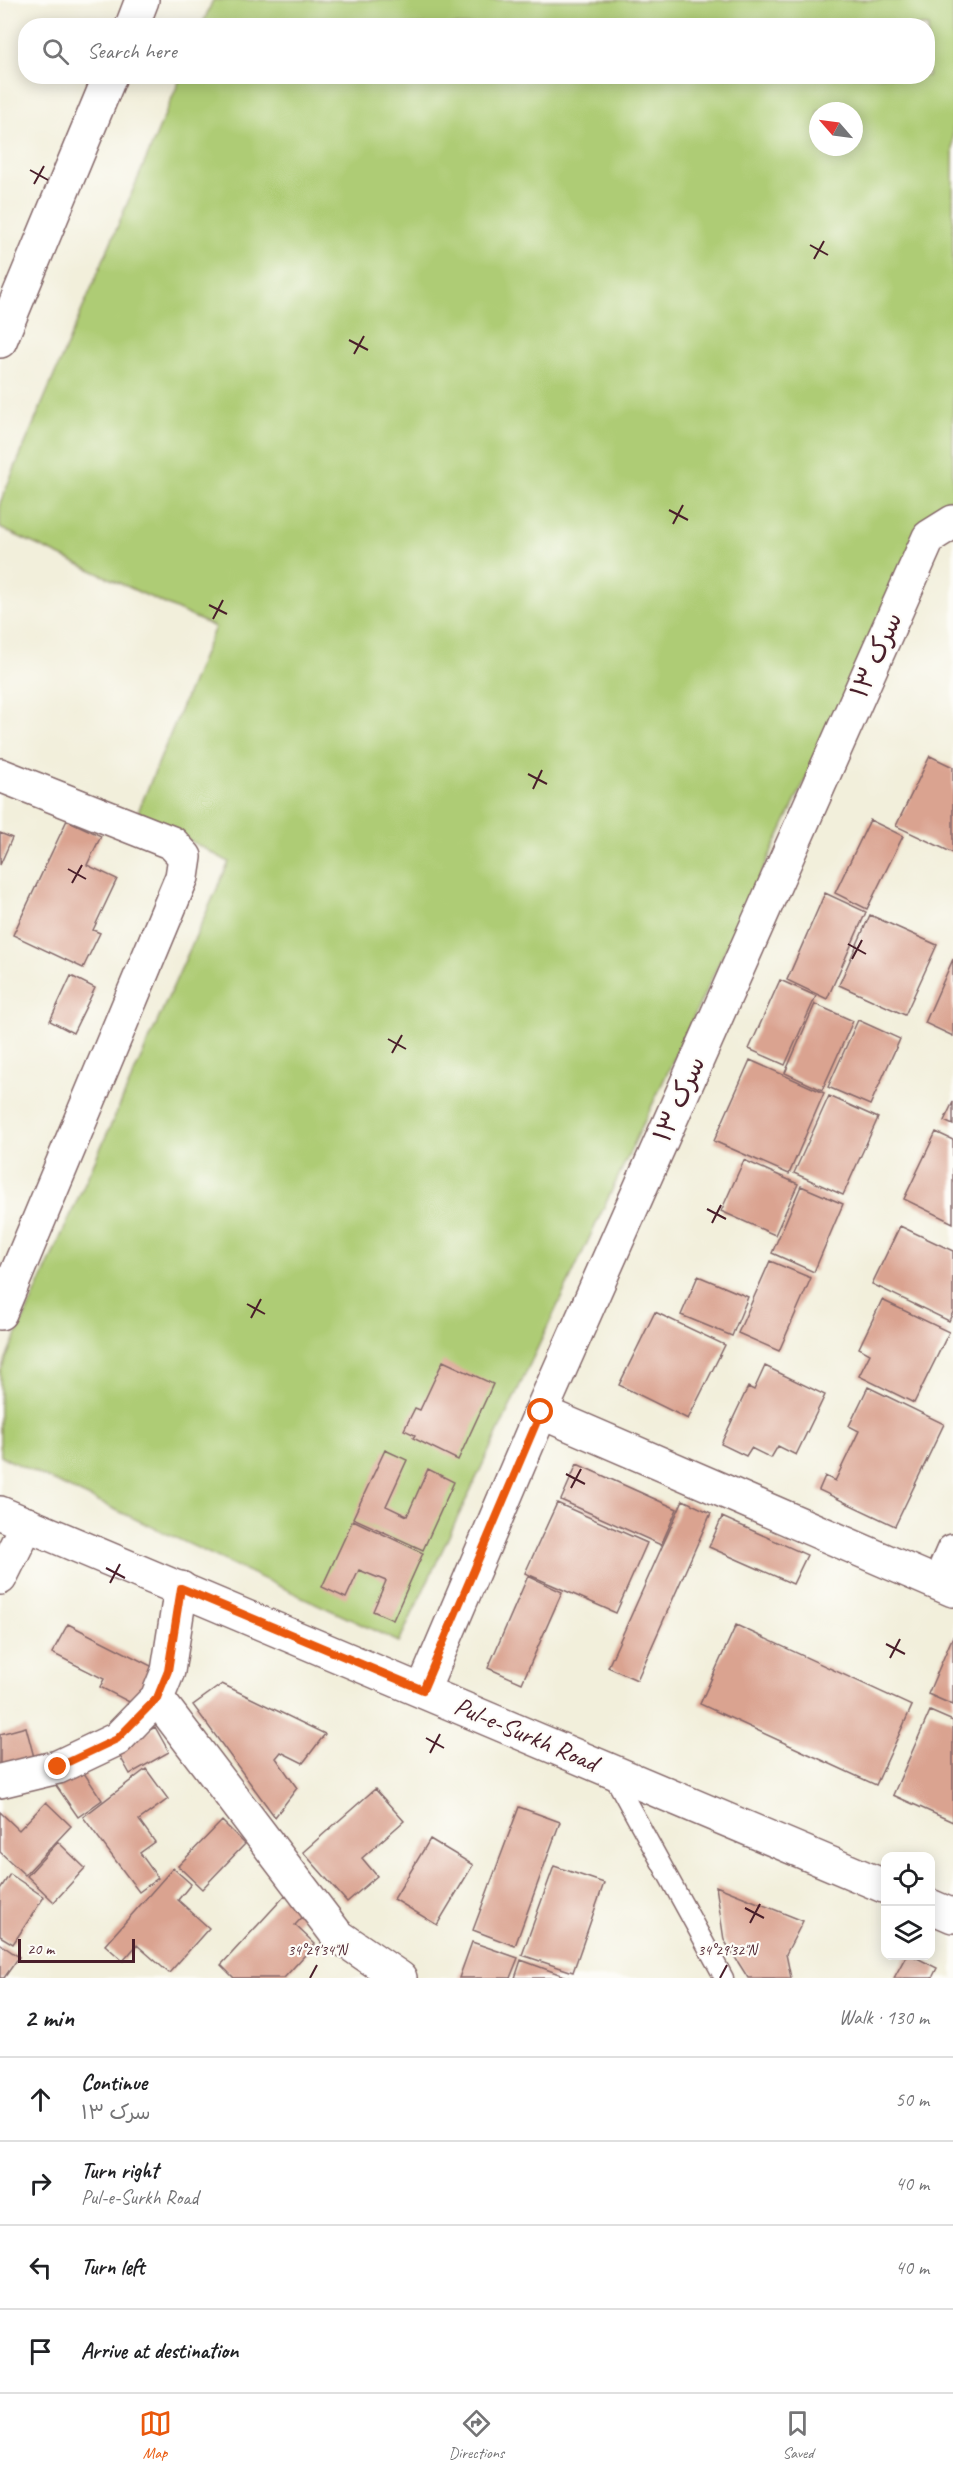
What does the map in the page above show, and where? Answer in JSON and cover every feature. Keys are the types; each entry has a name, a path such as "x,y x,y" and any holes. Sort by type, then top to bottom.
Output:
{"street":[{"path":"135,18 142,0"},
{"path":"0,341 107,84"},
{"name":"سرک ۱۳","path":"423,1690 541,1412 929,537 953,522"},
{"path":"0,775 172,843 185,857 182,877 0,1313"},
{"path":"541,1412 946,1586 953,1551"},
{"path":"0,1578 13,1518"},
{"name":"Pul-e-Surkh Road","path":"13,1518 881,1885"},
{"path":"0,1781 58,1767 117,1739 157,1698 168,1671 181,1588"},
{"path":"157,1698 337,1935 397,1977"},
{"path":"935,1908 953,1916"}],"lane":[{"path":"610,1770 724,1978"}],"green space":[{"path":"213,0 953,0 953,497 933,509 399,1642 0,1456 0,1372 229,862 138,812 215,627 0,528 0,503 178,84 935,84 935,18 205,18"}],"building":[{"path":"930,756 953,767 953,853 896,826"},
{"path":"67,820 101,836 87,865 117,879 93,930 100,933 83,968 13,935"},
{"path":"870,820 903,836 867,909 835,893"},
{"path":"0,833 12,838 0,865"},
{"path":"825,893 866,912 827,999 787,980"},
{"path":"870,915 937,945 905,1015 839,985"},
{"path":"953,959 953,1036 925,1023"},
{"path":"71,976 95,988 73,1033 50,1021"},
{"path":"780,980 816,996 785,1065 749,1049"},
{"path":"815,1004 853,1021 822,1090 785,1073"},
{"path":"858,1020 900,1039 870,1105 828,1087"},
{"path":"750,1060 824,1093 789,1174 714,1141"},
{"path":"829,1096 878,1118 843,1195 794,1173"},
{"path":"953,1102 953,1125 944,1121"},
{"path":"936,1132 953,1140 953,1223 904,1199"},
{"path":"744,1160 798,1184 775,1235 721,1211"},
{"path":"801,1186 843,1204 814,1272 772,1253"},
{"path":"900,1226 953,1251 953,1312 949,1321 872,1284"},
{"path":"770,1261 811,1278 779,1351 738,1333"},
{"path":"698,1276 748,1297 732,1336 681,1315"},
{"path":"882,1300 949,1332 914,1403 859,1376 870,1354 859,1348"},
{"path":"655,1312 725,1345 688,1419 619,1385"},
{"path":"443,1361 493,1384 458,1460 413,1438 415,1435 404,1430 415,1408 420,1410"},
{"path":"765,1366 825,1395 796,1455 778,1446 771,1458 751,1448 746,1456 721,1444 748,1387 754,1390"},
{"path":"868,1387 944,1424 895,1526 819,1490 825,1476 835,1481 859,1431 849,1426"},
{"path":"385,1450 407,1460 386,1506 407,1516 428,1469 454,1482 423,1550 353,1518"},
{"path":"577,1464 677,1509 661,1545 561,1500"},
{"path":"683,1500 711,1513 637,1680 608,1667"},
{"path":"557,1503 647,1543 616,1613 525,1573"},
{"path":"722,1517 807,1555 793,1584 709,1547"},
{"path":"353,1520 423,1553 393,1620 373,1611 386,1581 359,1570 346,1598 322,1587"},
{"path":"528,1576 562,1592 522,1683 488,1668"},
{"path":"68,1624 161,1671 143,1709 100,1687 104,1679 52,1653"},
{"path":"736,1625 912,1706 876,1785 700,1704"},
{"path":"953,1636 953,1705 928,1694"},
{"path":"222,1684 325,1734 303,1763 281,1752 276,1758 297,1788 275,1817 193,1705"},
{"path":"930,1711 953,1721 953,1822 893,1795"},
{"path":"26,1727 35,1761 0,1770 0,1734"},
{"path":"155,1727 169,1752 130,1774 116,1749"},
{"path":"80,1767 102,1800 78,1817 55,1784"},
{"path":"146,1769 168,1799 139,1820 155,1842 140,1853 158,1878 139,1892 83,1817"},
{"path":"375,1789 404,1821 362,1858 377,1876 347,1902 303,1852"},
{"path":"46,1802 71,1826 25,1875 0,1852 0,1812 19,1830"},
{"path":"519,1807 560,1822 515,1946 473,1930"},
{"path":"222,1821 245,1844 202,1889 178,1866"},
{"path":"430,1839 473,1865 437,1925 394,1899"},
{"path":"58,1842 85,1868 54,1902 27,1876"},
{"path":"554,1866 604,1883 573,1972 522,1955"},
{"path":"173,1868 191,1884 178,1900 209,1928 169,1973 137,1945 123,1961 105,1945"},
{"path":"10,1874 44,1897 13,1944 0,1936 0,1889"},
{"path":"716,1886 803,1921 786,1954 791,1978 748,1978 724,1940"},
{"path":"291,1889 311,1908 295,1925 315,1944 284,1978 234,1978 221,1965"},
{"path":"472,1942 518,1958 510,1978 459,1978"},
{"path":"0,1944 19,1957 4,1978 0,1978"},
{"path":"521,1960 570,1978 515,1978"},
{"path":"904,1960 921,1960 937,1968 932,1978 894,1978"}],"route":[{"path":"58,1767 117,1739 157,1698 168,1671 181,1588 423,1690 541,1412"}]}
